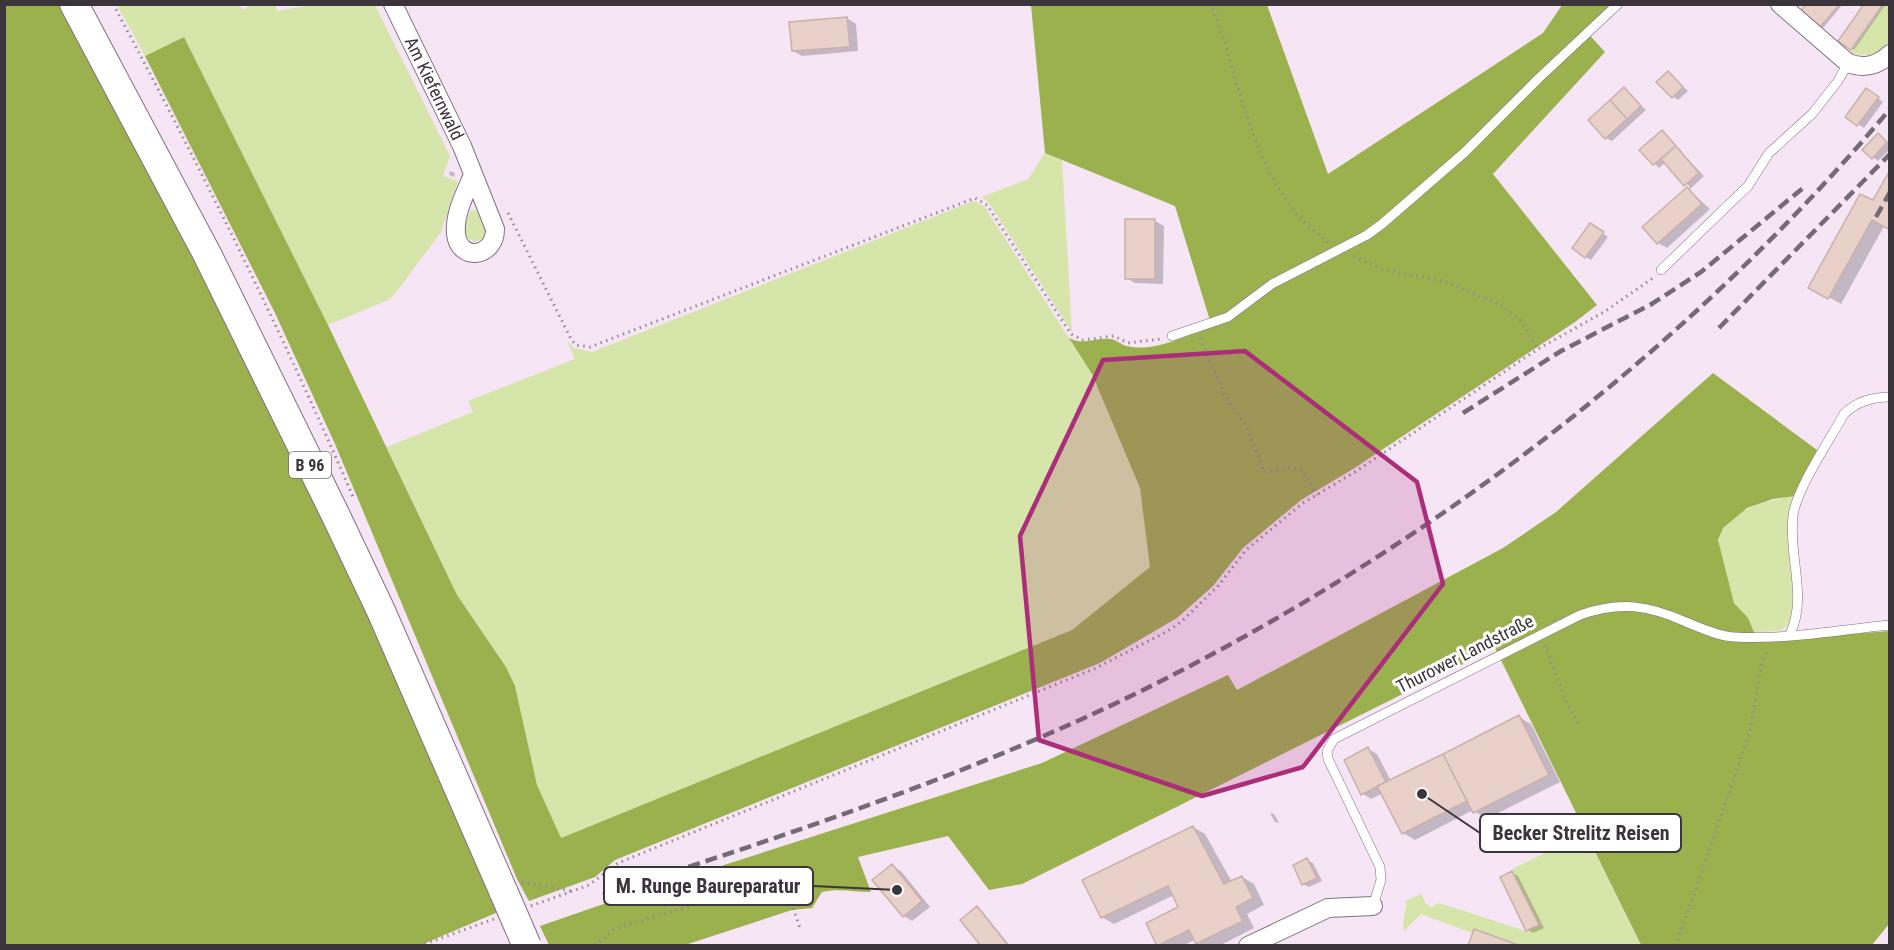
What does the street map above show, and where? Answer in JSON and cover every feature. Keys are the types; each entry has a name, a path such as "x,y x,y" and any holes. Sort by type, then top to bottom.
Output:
{"main road":[{"name":"B 96","path":"74,4 207,254 336,516 510,887 527,945"}],"street":[{"name":"Am Kiefernwald","path":"393,4 462,147 472,176"},
{"path":"1780,4 1848,63 1857,67 1870,66 1890,54"},
{"path":"1248,945 1328,908 1373,906"}],"lane":[{"path":"1172,336 1228,317 1272,284 1382,224 1465,152 1618,4"},
{"path":"1661,270 1748,186 1769,153 1812,114 1838,81 1848,63"},
{"path":"1790,634 1798,604 1792,537 1793,514 1799,498 1844,414 1852,406 1866,400 1890,397"},
{"name":"Thurower Landstraße","path":"1373,906 1381,880 1380,867 1328,759 1330,744 1334,739 1540,635 1605,606 1629,605 1654,610 1732,637 1770,636 1890,625"}],"path":[{"path":"1209,4 1214,11 1229,52 1246,117 1272,175 1294,211 1339,249 1382,269 1446,282 1501,305 1522,322 1538,349"},
{"path":"507,212 571,339 583,347 590,347 975,198 987,204 1071,334 1083,340 1108,335 1128,343 1138,344 1172,336"},
{"path":"618,863 1096,669 1182,621 1218,586 1252,544 1317,495 1538,349 1604,312 1646,284 1661,270"},
{"path":"1196,328 1224,394 1246,425 1264,472 1290,468 1302,470 1317,495"},
{"path":"1540,635 1567,704 1580,726"},
{"path":"1676,945 1750,732 1762,663 1770,636"},
{"path":"595,945 614,929 783,878 801,931"},
{"path":"510,887 573,891"}],"highlighted area":[{"path":"1245,351 1417,482 1443,584 1303,767 1202,796 1039,740 1020,536 1103,360"}],"green space":[{"path":"238,4 244,10 250,5 275,4 277,11 313,5 375,5 450,156 443,176 458,181 441,232 394,295 388,300 328,325 184,37 145,56 117,5"},
{"path":"5,5 60,5 85,42 358,583 498,912 421,945 5,946"},
{"path":"1031,5 1267,5 1328,174 1543,33 1562,5 1612,5 1584,29 1605,52 1493,174 1597,305 1575,322 1353,469 1301,500 1243,548 1213,586 1177,618 1100,663 615,860 595,877 529,901 517,879 335,444 275,313 145,56 184,37 328,325 457,595 506,667 515,686 537,785 561,838 1072,630 1150,567 1140,488 1092,374 1069,338 1080,341 1110,339 1137,348 1170,342 1212,327 1175,206 1045,153"},
{"path":"1884,5 1889,5 1889,45 1871,55 1850,54"},
{"path":"1045,153 1062,160 1072,332 989,203 982,197 1028,179"},
{"path":"974,201 984,206 1092,374 1140,488 1151,567 1072,630 561,838 537,785 515,686 506,667 457,595 387,447 473,412 468,401 575,359 567,341 574,348 592,352"},
{"path":"476,210 487,230 484,238 475,242 466,237 464,226 470,211"},
{"path":"1713,373 1817,450 1796,496 1773,499 1747,508 1723,528 1718,540 1734,603 1748,618 1754,632 1762,641 1889,631 1889,924 1872,945 1641,945 1495,648 1022,884 989,890 948,836 858,857 871,892 840,890 822,892 812,908 792,910 685,945 549,945 540,926 1042,763 1228,675 1237,690 1503,548 1556,512"},
{"path":"1796,496 1795,591 1791,623 1780,631 1754,632 1732,596 1722,560 1719,538 1723,528 1739,513 1762,503"},
{"path":"1586,833 1641,946 1521,945 1474,929 1472,933 1421,914 1404,931 1406,901 1421,894 1426,904 1432,907 1439,903 1526,931 1538,925 1512,871"}],"building":[{"path":"1806,4 1840,4 1820,27 1801,11"},
{"path":"1864,4 1883,4 1851,50 1838,41"},
{"path":"847,17 850,47 792,51 789,22"},
{"path":"1668,71 1683,87 1672,98 1656,82"},
{"path":"1624,87 1641,106 1627,119 1610,100"},
{"path":"1866,88 1879,97 1857,126 1845,117"},
{"path":"1610,100 1627,119 1605,139 1588,120"},
{"path":"1662,130 1676,146 1653,165 1639,150"},
{"path":"1878,133 1887,142 1872,159 1862,150"},
{"path":"1676,146 1699,173 1684,186 1661,159"},
{"path":"1890,170 1890,230 1872,220 1828,299 1808,288 1860,194 1873,200"},
{"path":"1687,187 1702,204 1657,244 1642,227"},
{"path":"1125,219 1155,219 1155,279 1125,279"},
{"path":"1590,223 1604,232 1585,258 1572,248"},
{"path":"1519,715 1549,775 1473,813 1443,754"},
{"path":"1368,747 1386,782 1361,795 1344,760"},
{"path":"1443,754 1467,801 1402,834 1377,786"},
{"path":"1193,826 1224,884 1242,876 1253,898 1236,907 1243,921 1196,944 1189,930 1157,946 1146,923 1178,907 1168,886 1101,918 1082,880"},
{"path":"1307,858 1317,878 1302,885 1293,865"},
{"path":"892,864 922,901 903,917 872,880"},
{"path":"1512,871 1539,925 1526,931 1500,877"},
{"path":"977,906 1007,944 1005,946 981,946 960,920"},
{"path":"1474,929 1521,946 1468,946"}],"railway":[{"path":"603,895 873,804 1071,724 1135,694 1241,638 1345,577 1446,511 1543,440 1636,364 1726,284 1810,198 1890,109"},
{"path":"1719,328 1890,154"},
{"path":"1463,413 1561,351 1650,305 1701,272 1803,188"},
{"path":"1876,217 1890,192"}],"place":[{"name":"Becker Strelitz Reisen","path":"1422,794"},
{"name":"M. Runge Baureparatur","path":"897,890"}]}
